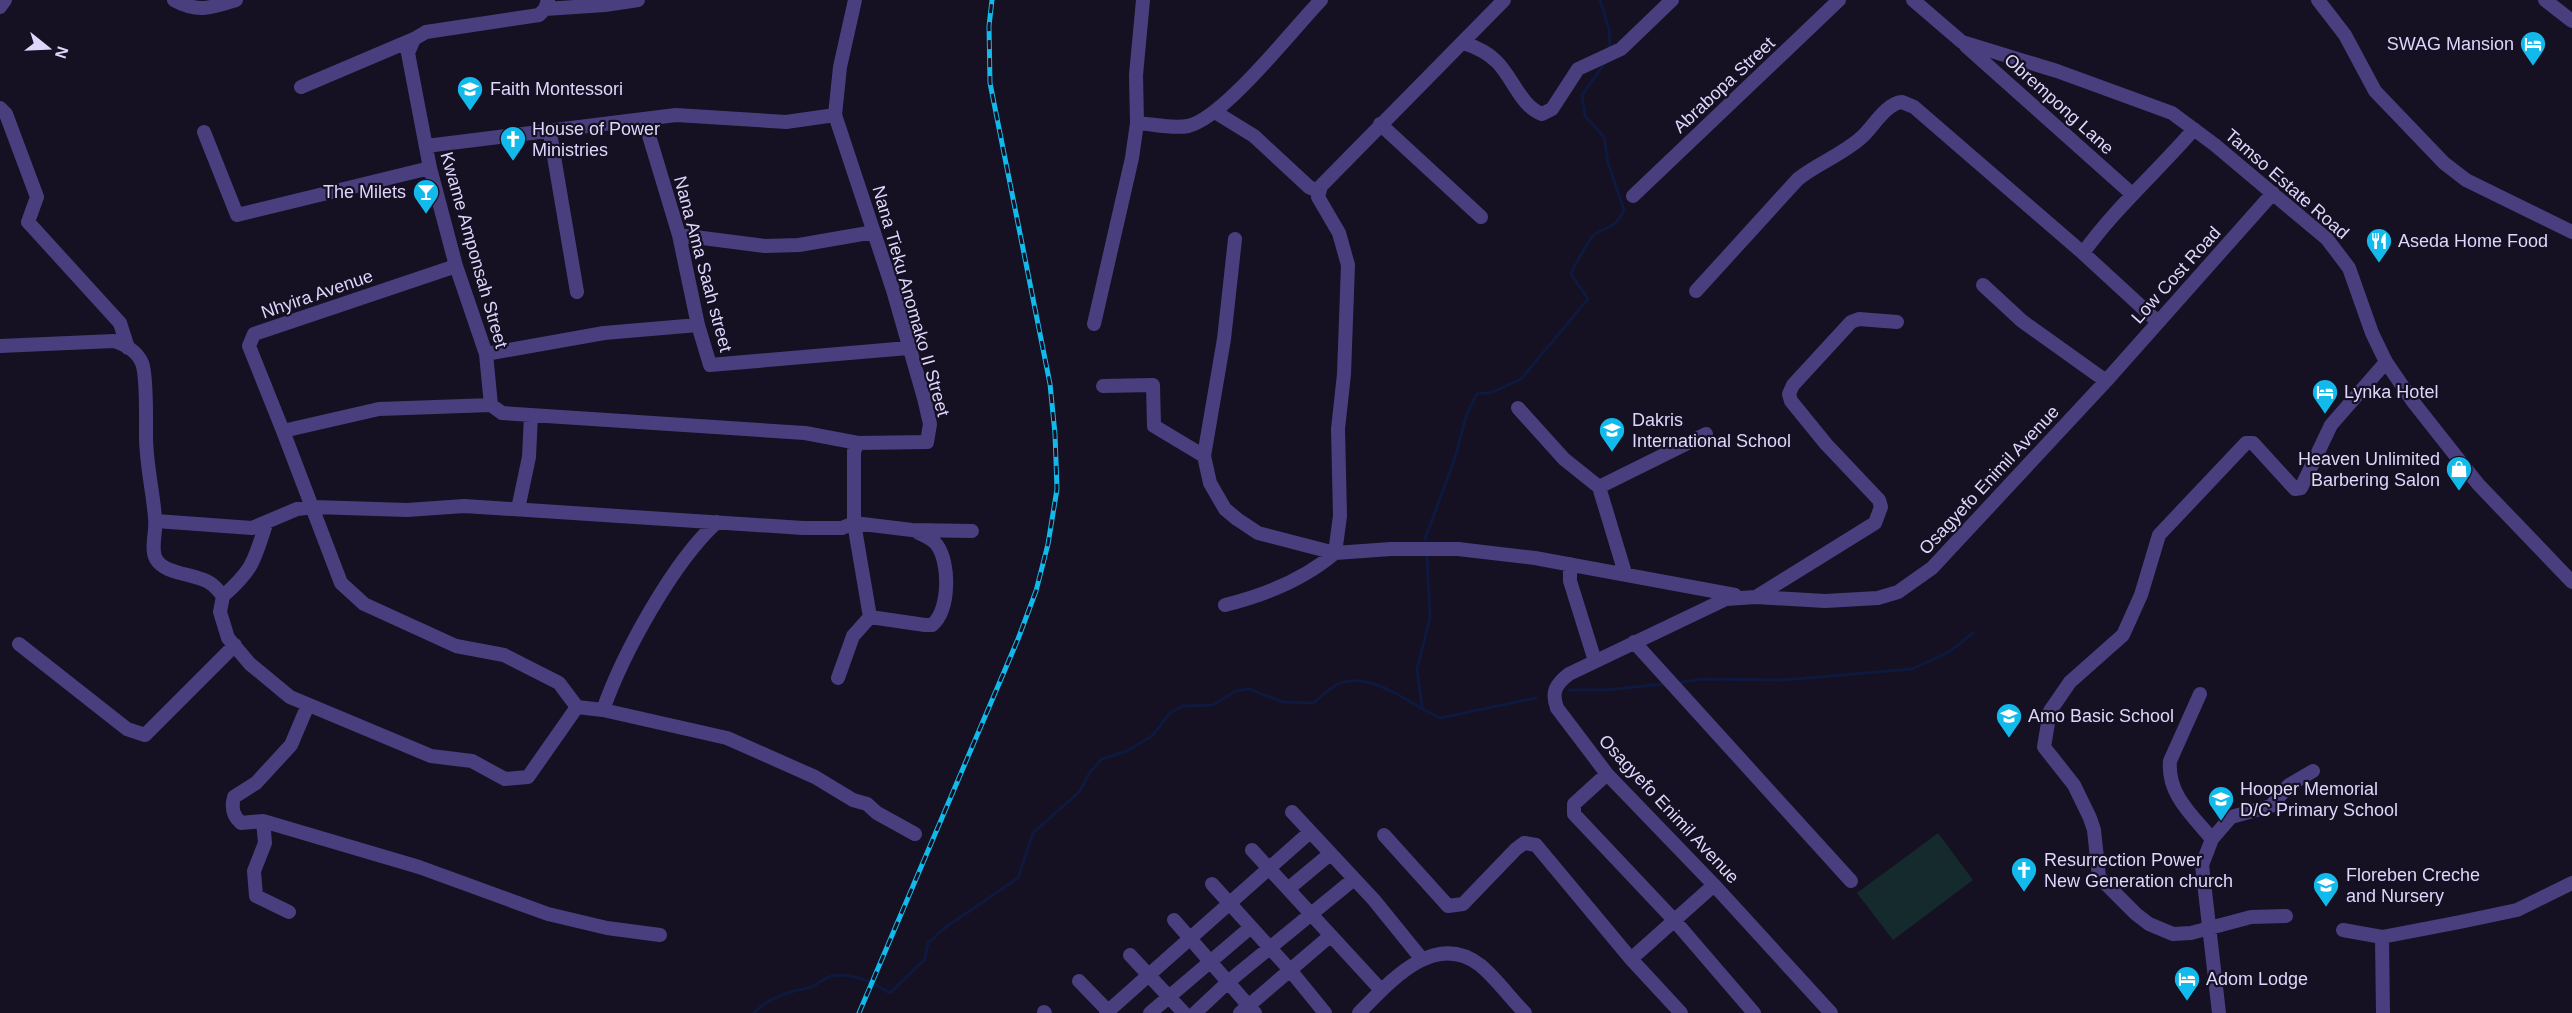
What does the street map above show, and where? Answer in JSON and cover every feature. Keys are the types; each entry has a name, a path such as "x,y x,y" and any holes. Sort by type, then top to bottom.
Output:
{"street":[{"path":"0,7 5,0"},
{"path":"174,0 190,9 213,8 236,0"},
{"path":"301,87 426,32 539,15 547,4 605,5 638,0"},
{"name":"Nana Tieku Anomako II Street","path":"855,0 840,66 835,115 874,232 930,424 931,435 927,442 858,442"},
{"path":"1094,324 1132,158 1137,123 1136,75 1143,0"},
{"path":"1137,123 1189,126 1215,112 1321,0"},
{"path":"1318,191 1380,124 1464,43 1504,0"},
{"path":"1464,43 1477,47 1497,62 1531,108 1542,114 1552,109 1578,69 1621,49 1672,0"},
{"name":"Abrabopa Street","path":"1632,196 1839,0"},
{"name":"Tamso Estate Road","path":"1913,0 1962,42 2172,113 2273,193 2326,239 2343,259 2386,362 2414,403 2471,475 2572,582"},
{"path":"2318,0 2345,35 2375,92 2444,163 2466,180 2572,232"},
{"path":"2546,0 2572,21"},
{"name":"Kwame Amponsah Street","path":"414,39 408,53 429,168 456,266 486,354 491,405"},
{"name":"Obrempong Lane","path":"1962,42 2132,194"},
{"path":"1696,291 1798,179 1858,141 1898,102 1914,107 2083,253 2158,322"},
{"path":"0,108 6,114 37,197 28,222 120,323 128,348"},
{"path":"1215,112 1254,136 1309,187 1318,191"},
{"path":"426,146 550,133 676,115 786,122 835,115"},
{"name":"Nana Ama Saah street","path":"644,119 680,235 708,362 714,366 908,348"},
{"path":"1380,124 1481,217"},
{"path":"2083,253 2112,214 2158,170 2194,129"},
{"path":"204,132 237,215 429,168"},
{"path":"550,133 577,291"},
{"path":"1225,605 1249,599 1292,582 1318,567 1335,553 1340,516 1338,429 1344,374 1348,266 1339,233 1321,202 1318,191"},
{"name":"Low Cost Road","path":"2106,381 2273,193"},
{"path":"680,235 765,246 799,244 874,232"},
{"path":"1235,239 1222,350 1204,456 1210,483 1225,509 1258,533 1335,553 1391,549 1458,549 1625,573 1749,597 1875,523 1881,507 1879,500 1826,444 1791,401 1789,394 1793,385 1851,322 1859,319 1897,322"},
{"name":"Nhyira Avenue","path":"456,266 254,334 249,346 314,507 326,547 341,583 364,604 456,646 504,656 559,682 577,707"},
{"path":"1983,285 2022,321 2106,381"},
{"path":"486,354 604,333 699,325"},
{"path":"0,346 114,341 128,348 142,363 147,412 146,437 156,521 154,554 157,561 166,568 209,582 223,596"},
{"path":"2286,916 2251,917 2190,933 2173,933 2150,924 2098,877 2094,831 2090,818 2074,785 2044,747 2049,711 2070,682 2123,635 2140,596 2159,535 2246,443 2253,443 2295,489 2301,488 2331,425 2386,362"},
{"name":"Osagyefo Enimil Avenue","path":"1831,1013 1714,885 1607,774 1557,708 1553,698 1558,682 1595,661 1714,603 1749,597 1825,601 1878,598 1898,592 1932,568 2106,381"},
{"path":"1103,386 1153,384 1154,426 1204,456"},
{"path":"283,431 379,409 491,405 502,413 805,433 858,442 854,451 854,523 870,617"},
{"path":"1518,408 1564,459 1599,487 1625,573"},
{"path":"518,508 529,457 531,415"},
{"path":"1599,487 1706,434"},
{"path":"156,521 240,528 266,524 289,511 314,507 406,510 464,506 822,528 842,528 854,523 912,530 972,531"},
{"path":"603,710 611,688 645,623 696,545 717,522"},
{"path":"266,524 252,565 244,578 223,596 220,612 228,638 250,664 290,697 431,756 472,761 505,779 528,777 577,707 603,710 727,738 815,777 853,800 867,804 877,813 915,834"},
{"path":"870,617 932,625 940,616 945,581 940,551 930,539 912,530"},
{"path":"1570,564 1570,580 1595,661"},
{"path":"838,678 853,636 870,617"},
{"path":"1634,642 1851,881"},
{"path":"19,644 127,729 145,735 235,645"},
{"path":"2200,694 2170,761 2169,772 2176,795 2212,839"},
{"path":"308,705 291,745 256,783 234,797 232,810 242,823 263,822 419,867 548,914 607,928 660,935"},
{"path":"2219,1013 2202,865 2212,839 2230,817 2271,806 2289,785 2313,771"},
{"path":"1607,774 1574,804 1574,814 1674,920 1754,1013"},
{"path":"1292,812 1354,879 1421,958"},
{"path":"263,822 265,843 254,871 254,890 261,900 289,912"},
{"path":"1078,981 1108,1012 1310,832"},
{"path":"1384,835 1448,906 1455,907 1463,904 1516,849 1524,843 1536,845 1631,959 1681,1013"},
{"path":"1252,850 1382,990"},
{"path":"1288,889 1330,854"},
{"path":"1195,1013 1228,982 1354,879"},
{"path":"2343,930 2382,937 2517,910 2572,883"},
{"path":"1212,884 1290,970 1325,1013"},
{"path":"1631,959 1714,885"},
{"path":"1174,920 1228,982 1248,1010 1330,936"},
{"path":"1150,1013 1251,927"},
{"path":"2382,937 2383,1013"},
{"path":"1359,1013 1382,990 1421,958 1447,953 1470,959 1482,967 1525,1013"},
{"path":"1131,955 1184,1013"}],"green space":[{"path":"1938,833 1973,880 1893,940 1857,893"}],"waterway":[{"path":"1600,0 1609,29 1610,51"},
{"path":"1425,539 1455,458 1467,413 1477,394 1493,392 1521,379 1588,299 1571,274 1592,237 1616,222 1624,210 1608,163 1604,137 1585,116 1582,95 1605,63"},
{"path":"1422,707 1417,669 1430,618 1427,555"},
{"path":"1677,683 1702,679 1784,680 1912,669 1949,652 1973,633"},
{"path":"754,1013 772,999 811,987 833,976 855,977 890,993 925,959 928,943 946,927 1018,878 1033,833 1080,791 1090,772 1102,759 1127,751 1152,736 1170,713 1183,706 1213,705 1236,691 1249,689 1283,702 1314,703 1336,685 1349,681 1363,681 1376,685 1440,718 1536,698"},
{"path":"1569,690 1606,690 1664,684"}],"railway":[{"path":"859,1013 1018,639 1036,591 1048,544 1057,489 1050,384 990,83 989,26 992,0"}],"place":[{"name":"SWAG Mansion","path":"2533,67"},
{"name":"Faith Montessori","path":"470,112"},
{"name":"House of Power Ministries","path":"513,162"},
{"name":"The Milets","path":"426,215"},
{"name":"Aseda Home Food","path":"2379,264"},
{"name":"Lynka Hotel","path":"2325,415"},
{"name":"Dakris International School","path":"1612,453"},
{"name":"Heaven Unlimited Barbering Salon","path":"2459,492"},
{"name":"Amo Basic School","path":"2009,739"},
{"name":"Hooper Memorial D/C Primary School","path":"2221,822"},
{"name":"Resurrection Power New Generation church","path":"2024,893"},
{"name":"Floreben Creche and Nursery","path":"2326,908"},
{"name":"Adom Lodge","path":"2187,1002"}]}
